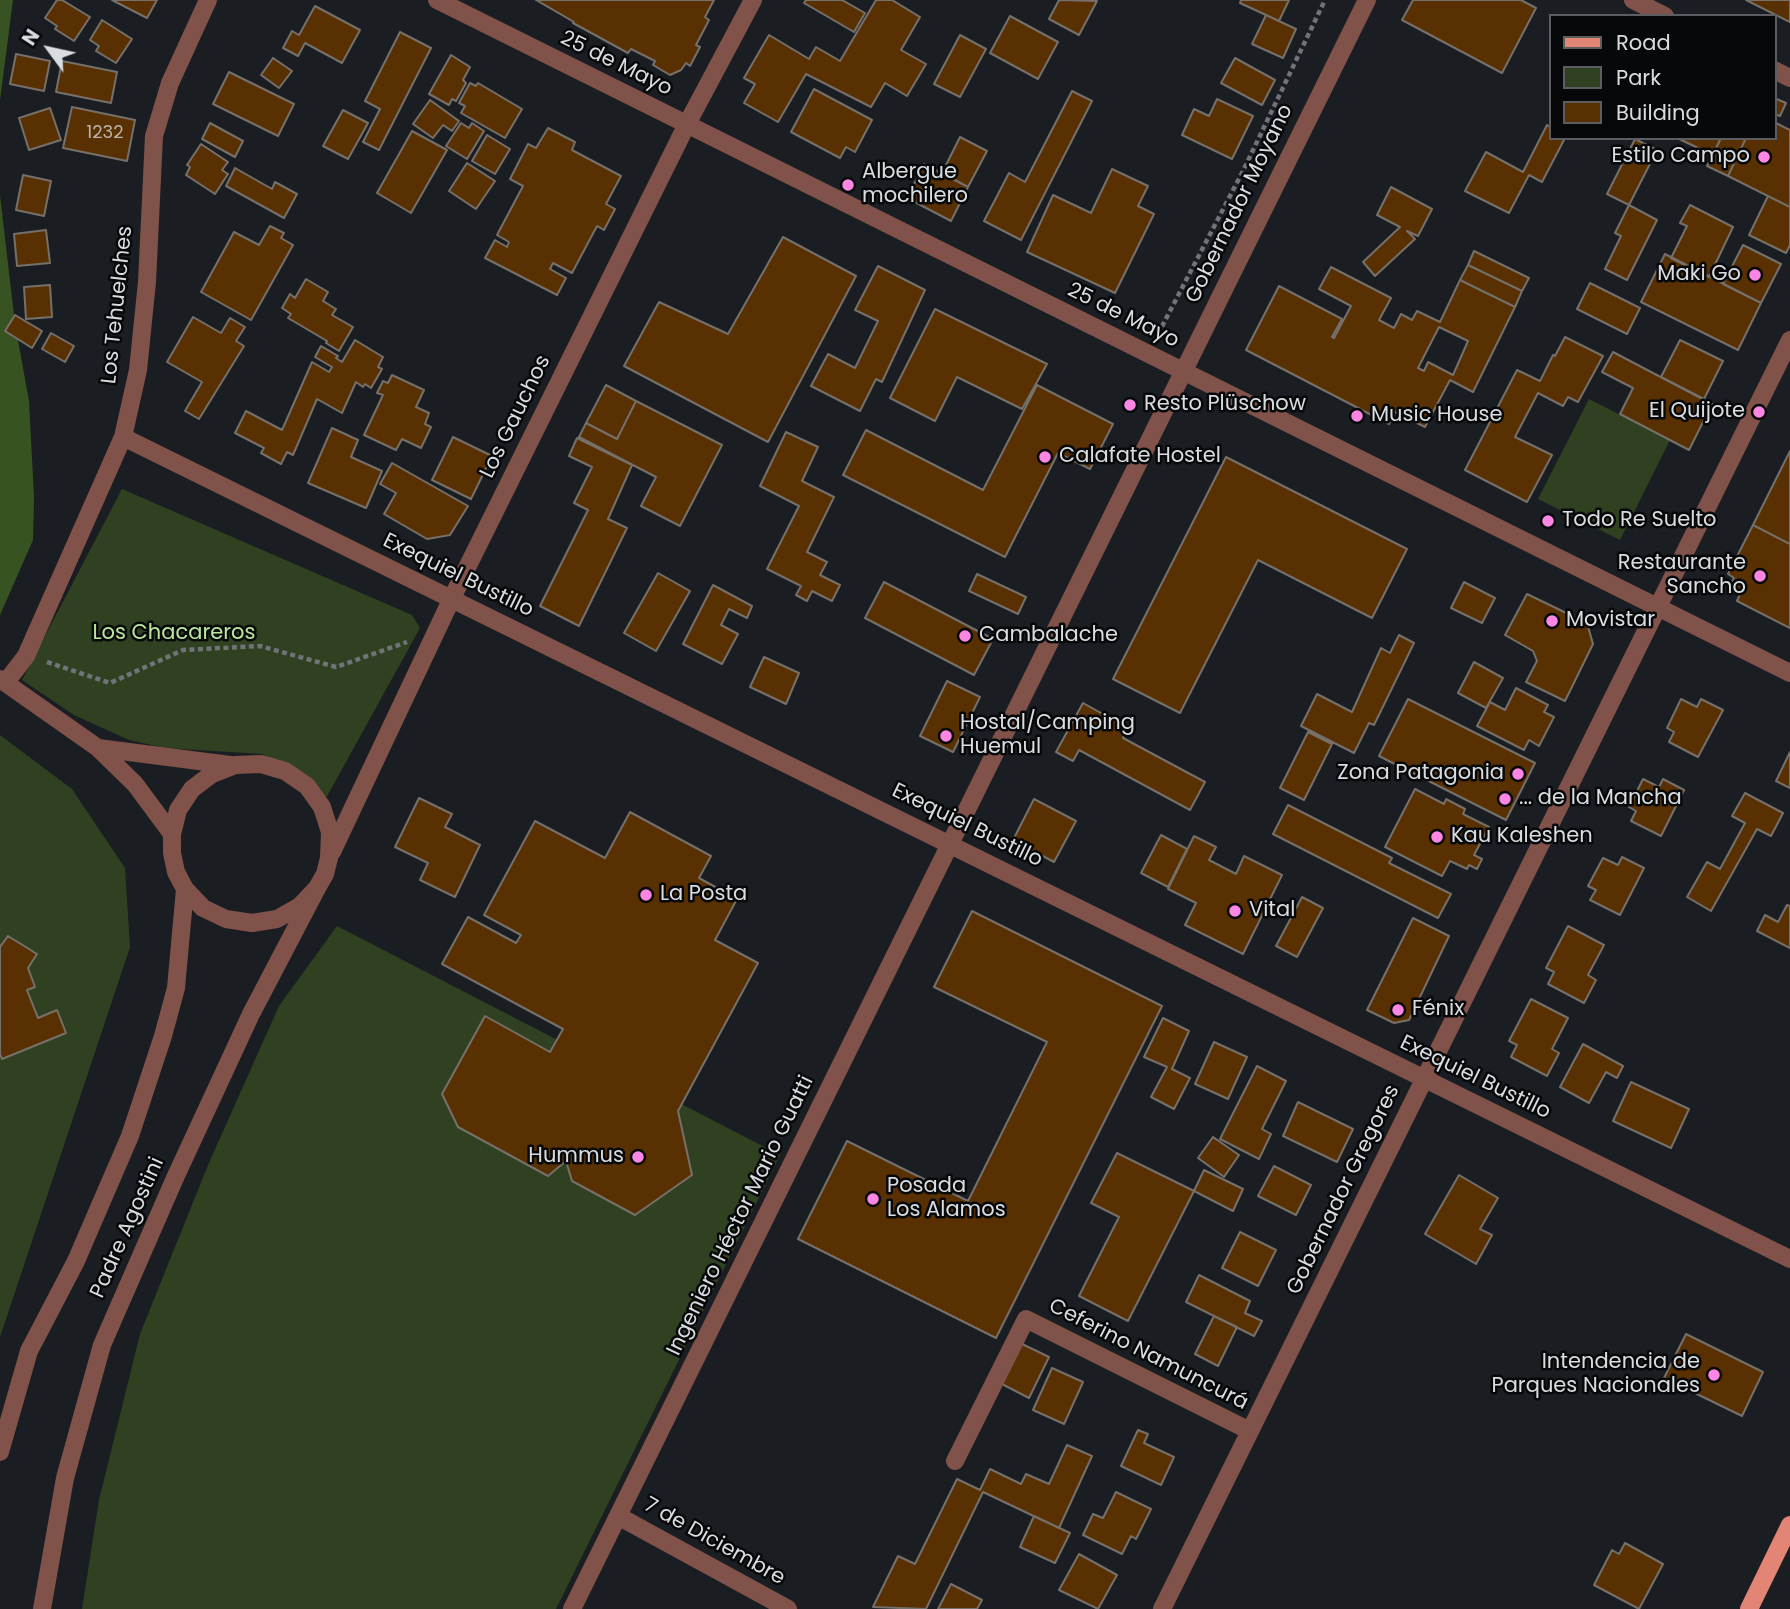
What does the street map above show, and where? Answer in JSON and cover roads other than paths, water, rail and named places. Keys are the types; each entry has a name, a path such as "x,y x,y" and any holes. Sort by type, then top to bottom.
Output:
{"main road":[{"path":"1749,1609 1790,1525"}],"street":[{"name":"Los Tehuelches","path":"3,680 26,656 123,437 139,357 147,282 154,135 170,83 208,0"},
{"name":"25 de Mayo","path":"437,0 1790,673"},
{"name":"Los Gauchos","path":"329,858 452,597 687,124 753,0"},
{"name":"Gobernador Moyano","path":"950,843 1367,0"},
{"path":"1633,0 1661,14"},
{"name":"Gobernador Gregores","path":"1163,1609 1790,340"},
{"name":"Exequiel Bustillo","path":"123,437 1790,1259"},
{"path":"3,680 99,748 135,785 172,834"},
{"path":"99,748 235,765 261,764 285,771 307,786 322,807 330,832 329,858 317,888 300,906 277,919 252,923 226,919 215,914 203,908 185,889 176,872 172,834 178,810 192,789 212,774 235,765"},
{"name":"Ingeniero Héctor Mario Guatti","path":"572,1609 950,843"},
{"name":"Padre Agostini","path":"42,1609 65,1478 102,1345 245,1026 317,888"},
{"name":"Padre Agostini","path":"0,1452 29,1351 76,1261 125,1148 163,1036 176,988 185,889"},
{"name":"Ceferino Namuncurá","path":"955,1461 1026,1319 1250,1431"},
{"name":"7 de Diciembre","path":"618,1516 788,1609"}],"place":[{"name":"Estilo Campo","path":"1764,157"},
{"name":"Albergue mochilero","path":"848,185"},
{"name":"Maki Go","path":"1755,275"},
{"name":"Resto Plüschow","path":"1130,405"},
{"name":"El Quijote","path":"1759,412"},
{"name":"Music House","path":"1357,416"},
{"name":"Calafate Hostel","path":"1045,457"},
{"name":"Todo Re Suelto","path":"1548,521"},
{"name":"Restaurante Sancho","path":"1760,576"},
{"name":"Movistar","path":"1552,621"},
{"name":"Cambalache","path":"965,636"},
{"name":"Hostal/Camping Huemul","path":"946,736"},
{"name":"Zona Patagonia","path":"1518,774"},
{"name":"... de la Mancha","path":"1505,799"},
{"name":"Kau Kaleshen","path":"1437,837"},
{"name":"La Posta","path":"646,895"},
{"name":"Vital","path":"1235,911"},
{"name":"Fénix","path":"1398,1010"},
{"name":"Hummus","path":"638,1157"},
{"name":"Posada Los Alamos","path":"873,1199"},
{"name":"Intendencia de Parques Nacionales","path":"1714,1375"}],"park label":[{"name":"Los Chacareros","path":"174,634"}]}
